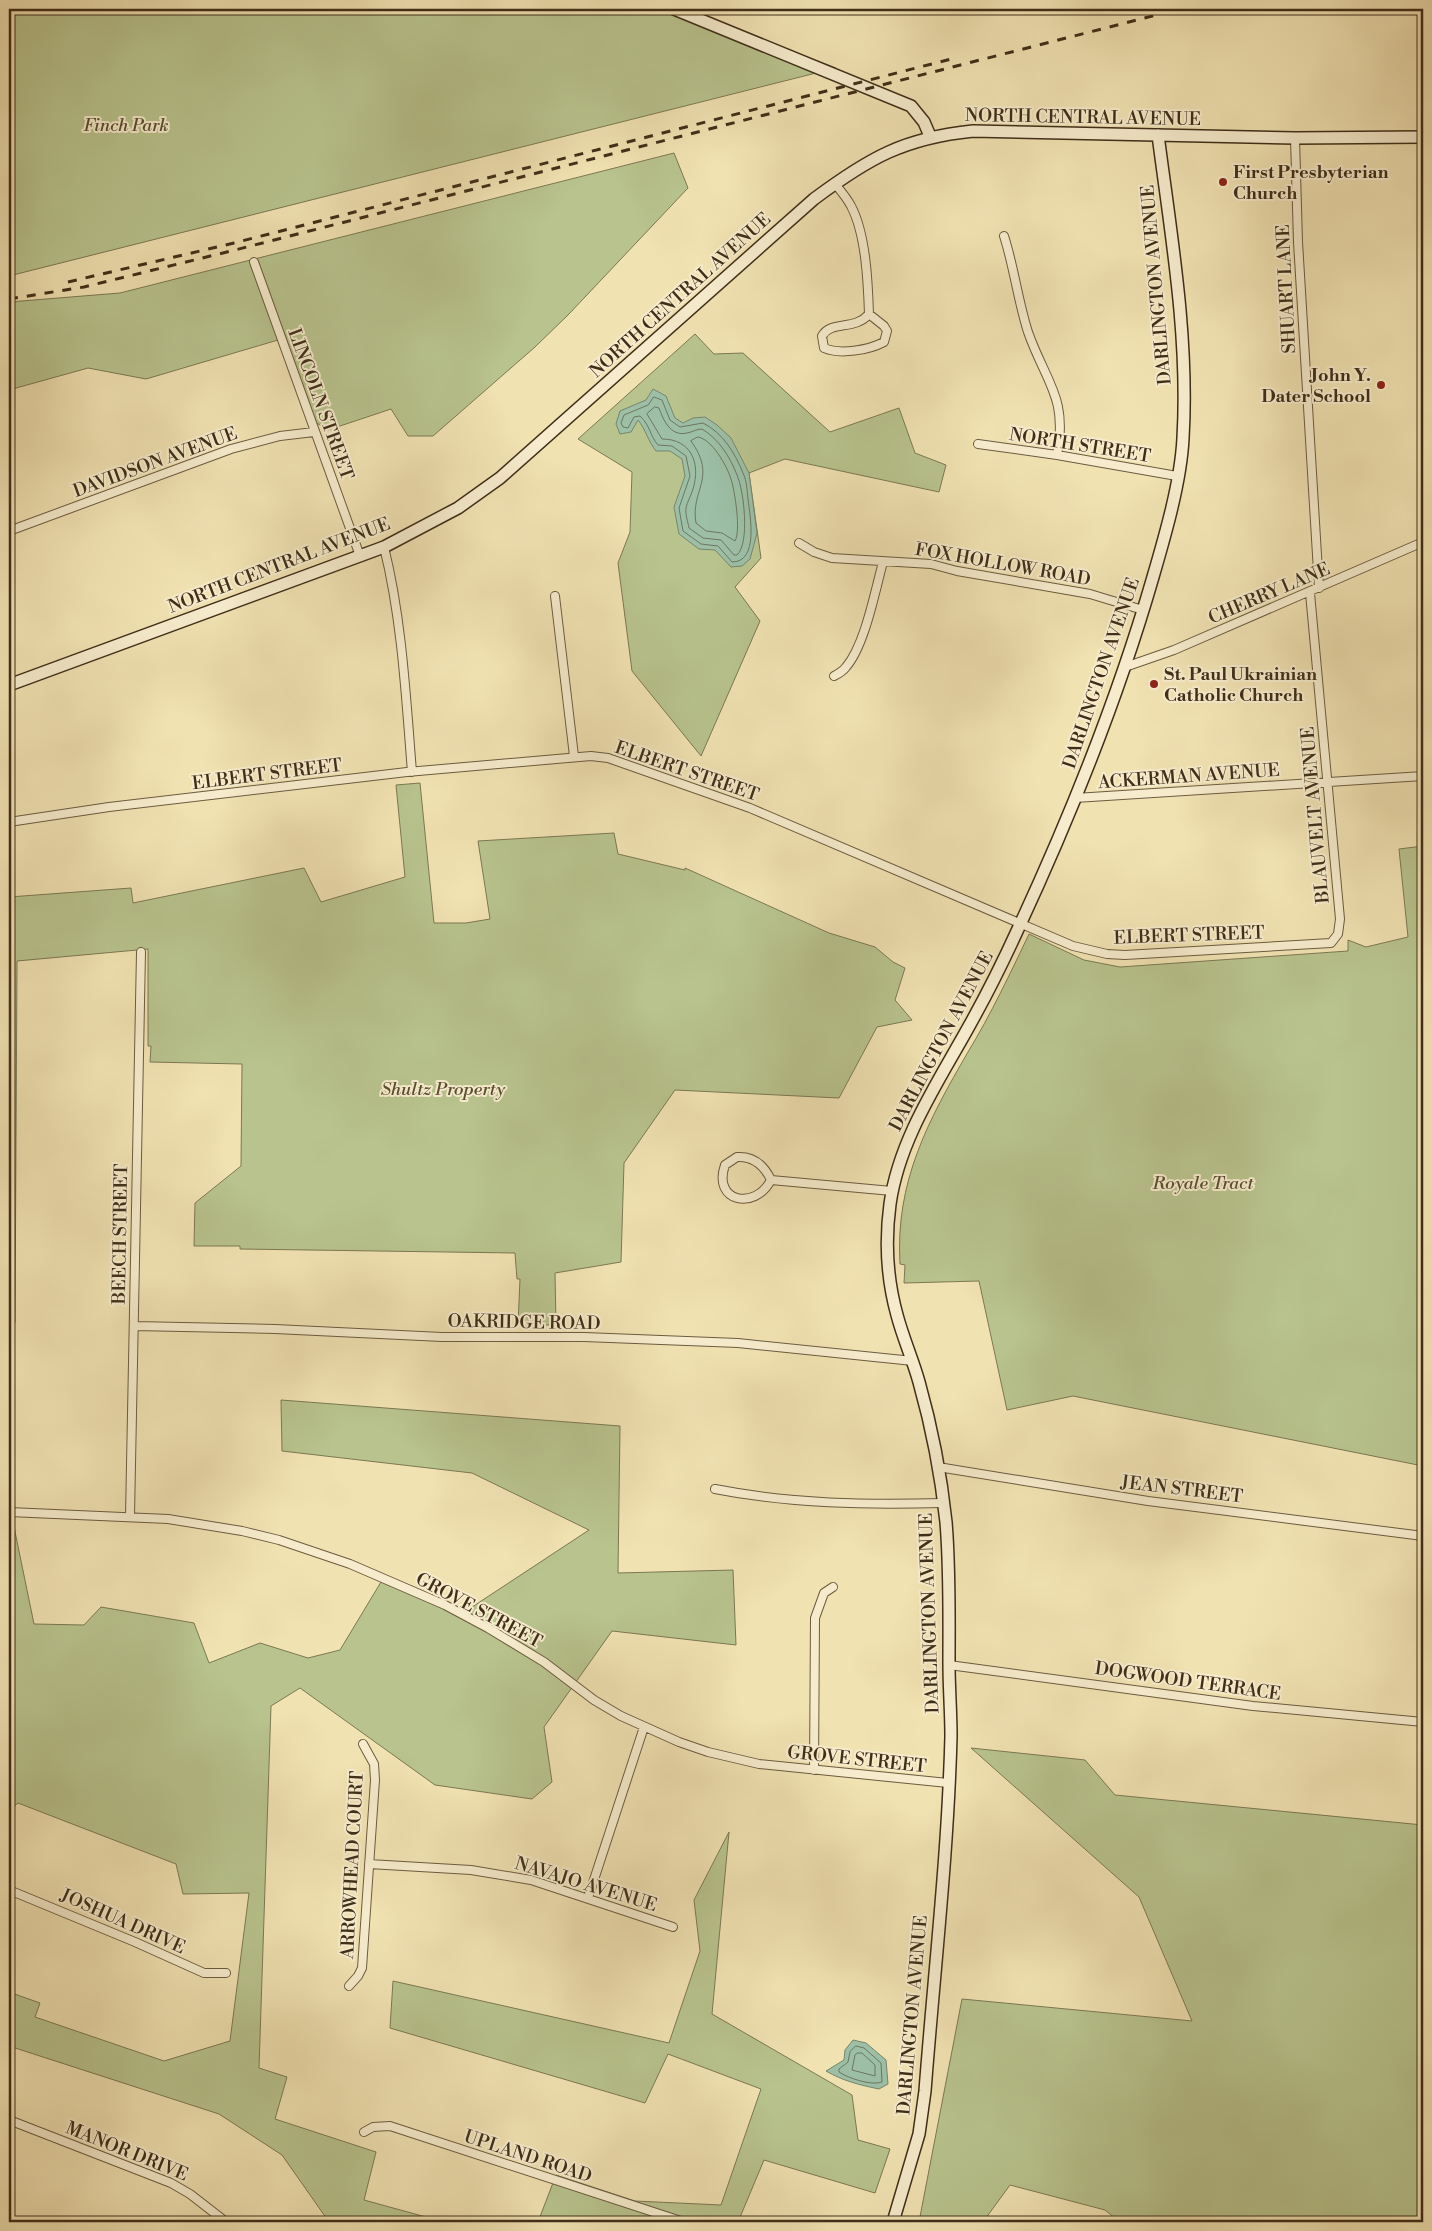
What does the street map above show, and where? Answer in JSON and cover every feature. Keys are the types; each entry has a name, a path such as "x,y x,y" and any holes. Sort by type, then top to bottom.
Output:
{"main road":[{"path":"674,9 911,106 919,114 930,136"},
{"name":"NORTH CENTRAL AVENUE","path":"9,685 384,547 458,508 500,478 814,199 874,158 930,136 973,131 1294,138 1423,137"},
{"name":"DARLINGTON AVENUE","path":"893,2222 919,2134 925,2091 951,1734 949,1570 944,1503 930,1425 913,1362 897,1316 888,1261 887,1234 892,1191 902,1157 924,1107 988,991 1020,924 1075,798 1125,667 1144,610 1168,524 1183,443 1182,355 1175,268 1158,135"}],"street":[{"name":"SHUART LANE","path":"1294,138 1319,588"},
{"path":"836,184 851,206 858,223 866,274 869,314 884,326 887,331 884,342 874,347 836,351 824,348 822,336 825,331 830,328 859,323 869,314"},
{"path":"1004,236 1013,263 1028,331 1058,402 1061,421 1057,455"},
{"name":"LINCOLN STREET","path":"254,262 360,556"},
{"name":"DAVIDSON AVENUE","path":"9,531 232,449 280,436 314,432"},
{"name":"NORTH STREET","path":"978,444 1057,455 1177,476"},
{"name":"CHERRY LANE","path":"1125,667 1174,650 1423,542"},
{"name":"FOX HOLLOW ROAD","path":"799,543 814,552 832,558 931,564 958,572 1090,594 1144,610"},
{"path":"384,547 403,670 412,772"},
{"path":"834,676 846,668 854,654 864,630 883,562"},
{"name":"BLAUVELT AVENUE","path":"1310,592 1340,919 1338,934 1331,943"},
{"path":"555,596 574,756"},
{"name":"ELBERT STREET","path":"9,822 108,807 412,772 574,756 608,758 750,808 1073,946 1107,954 1125,955 1331,943"},
{"name":"ACKERMAN AVENUE","path":"1075,798 1423,776"},
{"name":"BEECH STREET","path":"130,1516 141,952"},
{"path":"743,1157 754,1160 762,1166 770,1180 761,1194 744,1199 729,1194 722,1182 725,1166 730,1160 743,1157"},
{"path":"770,1180 892,1191"},
{"name":"OAKRIDGE ROAD","path":"134,1326 275,1329 442,1337 584,1337 738,1343 913,1362"},
{"name":"JEAN STREET","path":"938,1467 1148,1501 1423,1536"},
{"path":"715,1489 746,1495 828,1503 863,1505 944,1503"},
{"name":"GROVE STREET","path":"9,1512 130,1516 206,1524 279,1540 350,1564 401,1585 488,1628 544,1662 594,1700 644,1728 679,1742 739,1760 814,1770 948,1783"},
{"path":"814,1770 815,1618 824,1593 832,1587"},
{"name":"DOGWOOD TERRACE","path":"949,1665 1253,1706 1423,1722"},
{"path":"588,1898 644,1728"},
{"name":"ARROWHEAD COURT","path":"349,1986 362,1968 370,1864 375,1775 370,1753 363,1744"},
{"name":"NAVAJO AVENUE","path":"370,1864 502,1874 551,1885 673,1927"},
{"name":"JOSHUA DRIVE","path":"9,1890 135,1942 204,1973 226,1973"},
{"name":"MANOR DRIVE","path":"9,2120 172,2183 190,2194 226,2222"},
{"name":"UPLAND ROAD","path":"364,2132 373,2127 390,2126 684,2222"}],"green space":[{"name":"Finch Park","path":"9,9 682,9 836,68 9,276"},
{"path":"674,153 688,188 568,315 535,347 433,436 408,436 391,409 328,430 307,417 278,340 146,379 88,368 9,390 9,302 120,293"},
{"path":"695,334 714,354 743,353 830,432 899,408 915,453 946,465 939,492 785,459 749,473 761,558 735,587 760,621 701,756 632,671 618,563 630,532 632,472 578,439"},
{"name":"Shultz Property","path":"420,783 434,923 466,923 490,919 478,841 614,833 618,854 685,870 685,868 829,933 875,947 893,962 905,968 895,1000 912,1020 877,1027 839,1098 675,1090 624,1163 621,1262 555,1273 556,1325 518,1325 520,1279 517,1279 515,1253 240,1249 240,1246 194,1246 195,1203 241,1166 242,1064 150,1062 151,1046 148,1046 148,949 17,961 15,1323 9,1323 9,897 131,888 133,903 304,868 321,902 405,877 396,785"},
{"name":"Royale Tract","path":"1423,846 1423,1466 1073,1396 1007,1410 979,1281 904,1283 905,1265 900,1264 900,1234 903,1206 917,1153 940,1103 992,1009 1029,934 1084,960 1120,967 1348,951 1348,940 1366,947 1408,937 1399,849"},
{"path":"281,1400 620,1426 618,1573 733,1570 736,1645 612,1631 544,1727 552,1782 532,1799 435,1785 300,1688 271,1706 259,2068 287,2077 275,2119 376,2152 364,2200 444,2222 329,2222 282,2155 219,2114 9,2046 9,1992 40,2003 35,2017 164,2061 230,2041 249,1893 183,1894 176,1864 18,1803 9,1811 9,1521 13,1522 34,1624 84,1625 101,1607 194,1623 209,1663 260,1643 308,1658 340,1650 384,1577 463,1613 589,1530 472,1473 282,1451"},
{"path":"971,1748 1085,1760 1115,1795 1423,1825 1423,2222 1120,2222 1105,2210 1010,2185 983,2222 919,2222 962,1999 1192,2021 1139,1897"},
{"path":"729,1832 712,2014 852,2095 858,2140 890,2149 875,2193 764,2160 738,2222 538,2222 556,2175 635,2201 721,2205 761,2089 668,2054 645,2103 390,2028 393,1981 669,2043 700,1951 694,1900"}],"water":[{"path":"653,389 666,396 675,418 683,423 693,418 705,417 717,425 731,438 749,473 757,533 750,559 742,566 731,567 715,550 699,549 679,534 674,507 685,476 682,459 670,451 656,451 638,420 631,432 620,434 616,424 620,411 646,400"},
{"path":"853,2040 866,2043 886,2060 888,2084 879,2089 852,2082 826,2071 844,2060 845,2050"}],"railway":[{"path":"9,299 84,287 235,250 1180,9"},
{"path":"68,282 234,243 955,58"}],"place":[{"name":"First Presbyterian Church","path":"1223,182"},
{"name":"John Y. Dater School","path":"1381,385"},
{"name":"St. Paul Ukrainian Catholic Church","path":"1154,684"}]}
